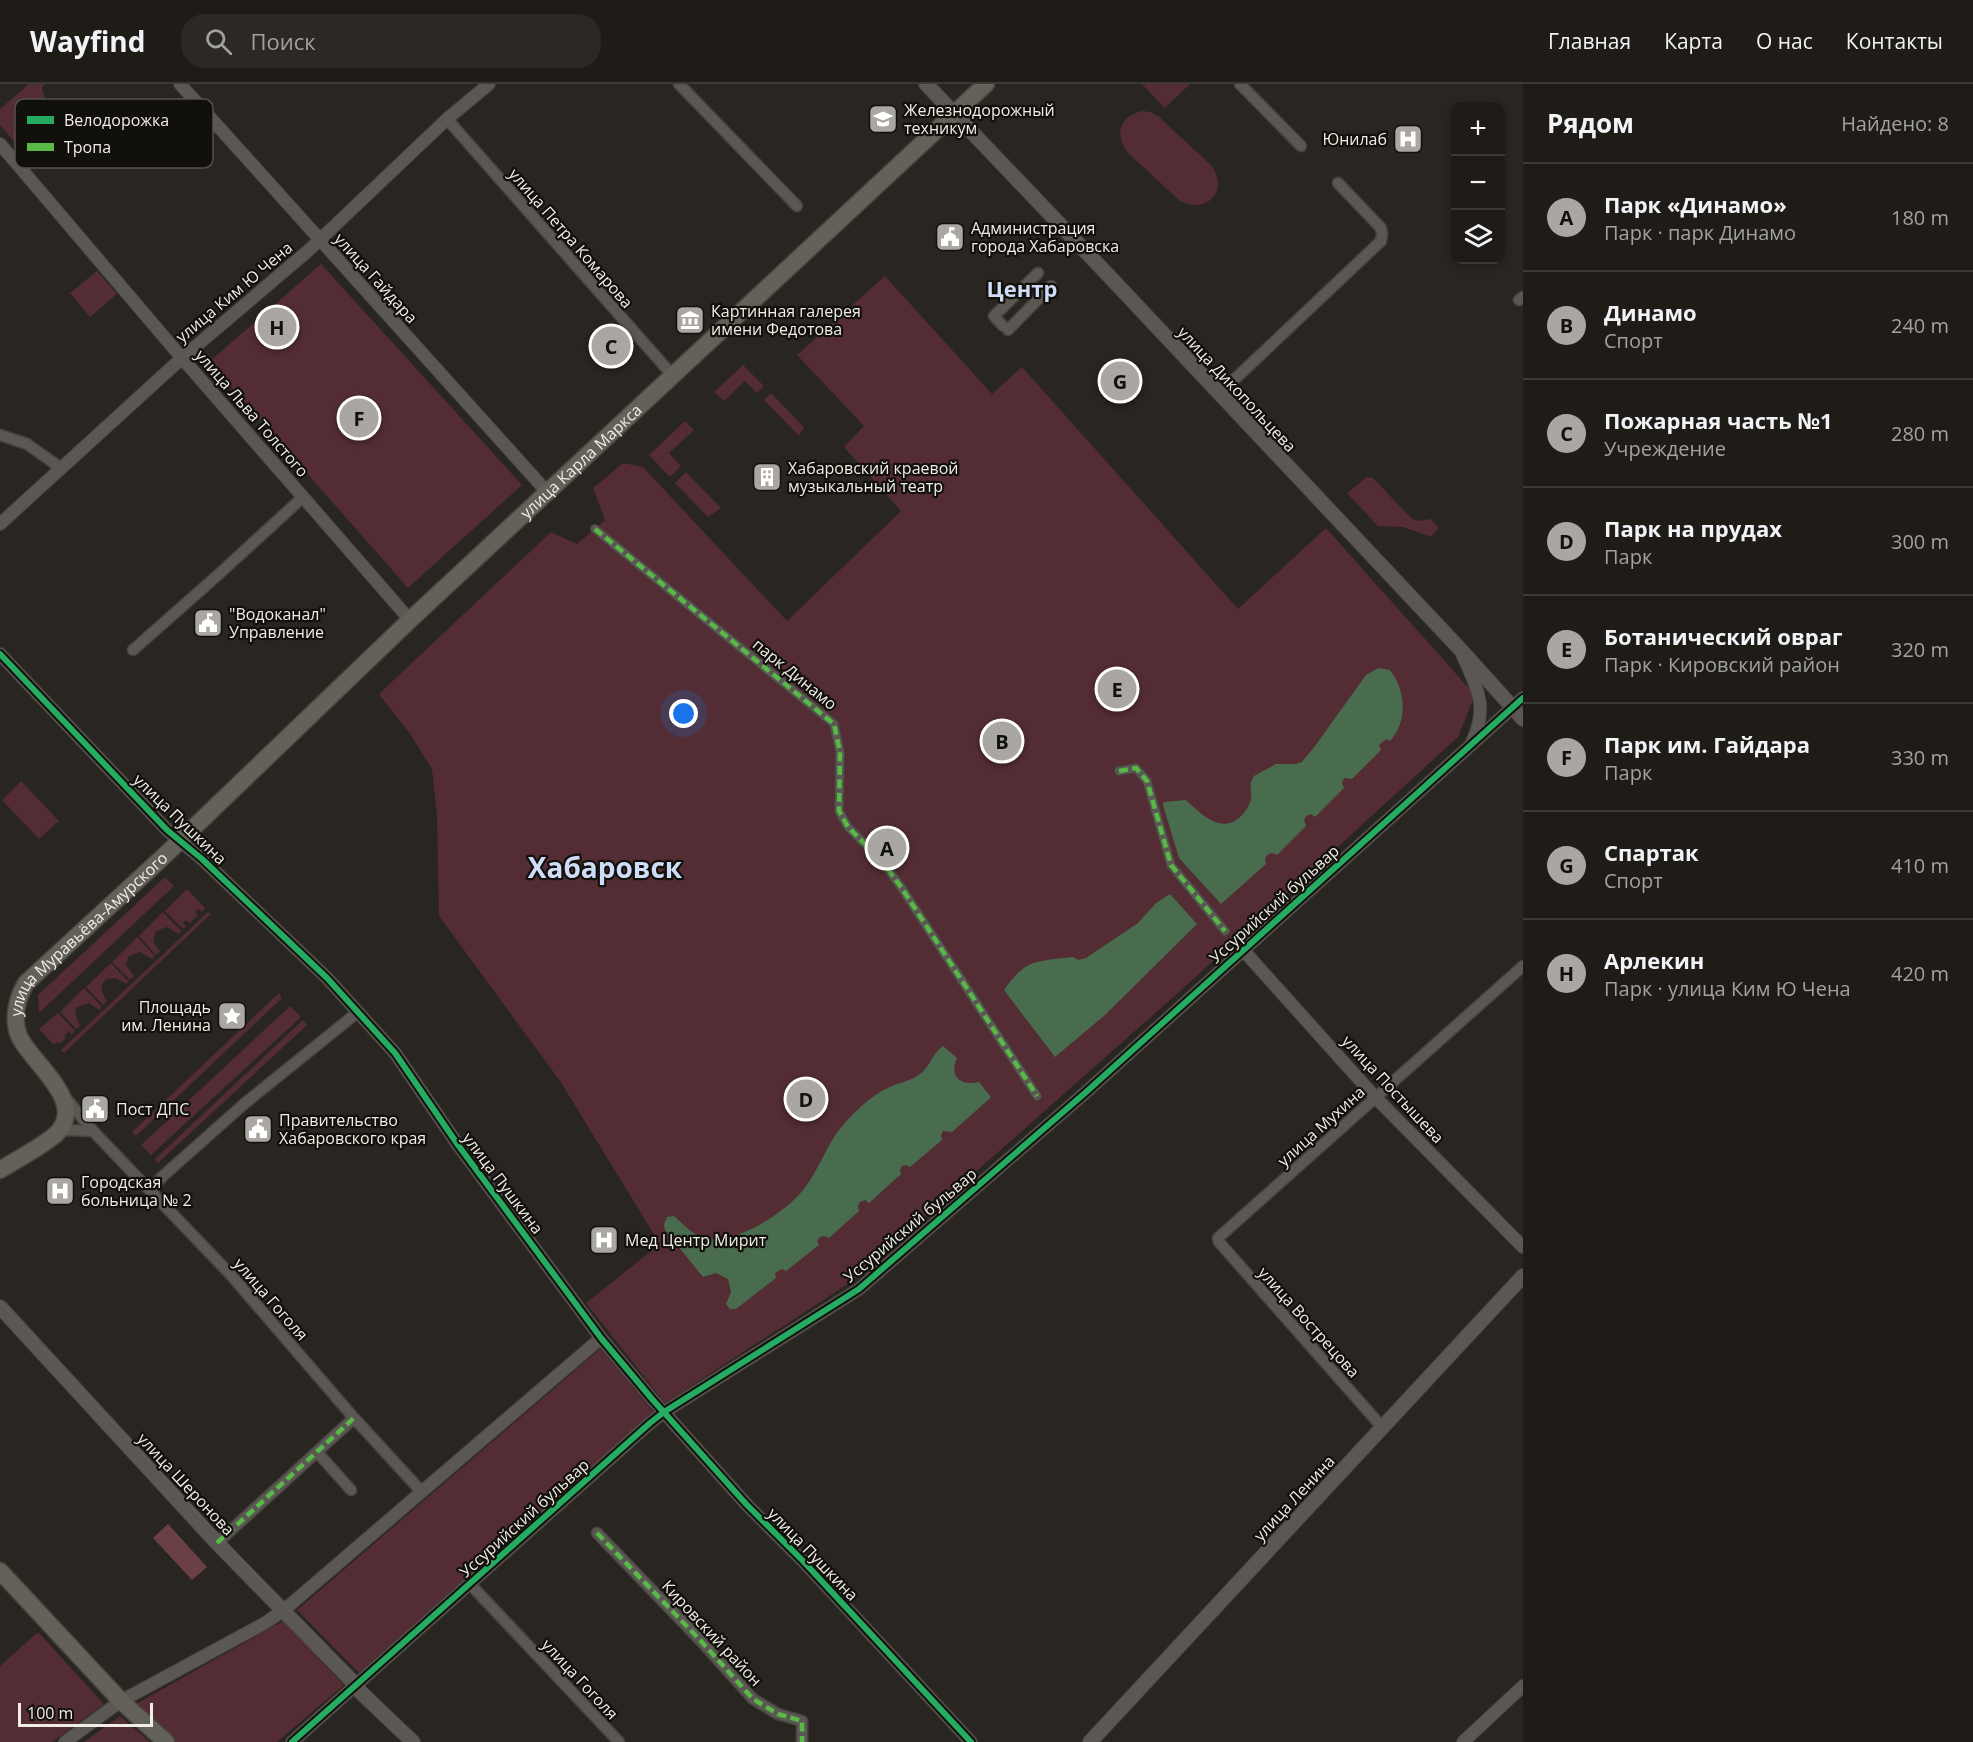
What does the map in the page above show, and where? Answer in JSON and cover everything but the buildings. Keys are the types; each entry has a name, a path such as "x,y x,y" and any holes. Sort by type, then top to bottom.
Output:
{"main road":[{"name":"улица Дикопольцева","path":"926,84 1459,648 1518,703 1523,718"},
{"name":"улица Карла Маркса","path":"180,841 410,620 986,84"},
{"name":"улица Муравьёва-Амурского","path":"55,1135 63,1124 64,1099 18,1035 16,1012 22,991 26,983 180,841"},
{"path":"0,1170 55,1135"},
{"name":"улица Ленина","path":"1089,1742 1523,1276"},
{"name":"улица Шеронова","path":"0,1307 217,1543 413,1742"},
{"path":"0,1571 121,1701 166,1742"},
{"name":"улица Шеронова","path":"355,1683 422,1742"}],"street":[{"name":"улица Гайдара","path":"180,84 193,99"},
{"name":"улица Ким Ю Чена","path":"0,524 182,358 320,240 447,118 489,84"},
{"path":"679,84 797,206"},
{"path":"1240,84 1301,146"},
{"name":"улица Петра Комарова","path":"447,118 674,376"},
{"name":"улица Гайдара","path":"213,121 548,493"},
{"name":"улица Льва Толстого","path":"0,144 15,162"},
{"name":"улица Льва Толстого","path":"20,168 410,620"},
{"path":"1219,394 1380,241 1381,228 1338,183"},
{"path":"1038,273 994,316 1006,328 1051,286"},
{"path":"1019,292 1032,306"},
{"path":"0,435 27,444 61,468"},
{"path":"133,650 303,497"},
{"name":"парк Динамо","path":"595,529 834,724 840,752 839,811 848,827 882,861 901,887 1038,1096"},
{"path":"1459,648 1480,703 1480,725 1470,747"},
{"name":"улица Пушкина","path":"0,654 167,830 202,859 327,978 395,1053 458,1145 601,1338 747,1505 804,1562 970,1742"},
{"name":"Уссурийский бульвар","path":"292,1742 355,1683 664,1412 859,1289 1084,1093 1518,703"},
{"path":"1119,771 1136,768 1147,781 1171,866 1225,931"},
{"name":"улица Постышева","path":"1243,950 1375,1097 1523,1247"},
{"name":"улица Мухина","path":"1220,1236 1523,966"},
{"path":"150,1189 244,1104 358,1012"},
{"name":"улица Гоголя","path":"58,1089 93,1131 177,1217 265,1313 354,1418 421,1491"},
{"path":"55,1135 66,1130 93,1131"},
{"name":"улица Вострецова","path":"1220,1236 1219,1242 1382,1427"},
{"path":"65,1742 121,1701 265,1623 283,1610 601,1338"},
{"path":"217,1543 354,1418"},
{"path":"317,1452 351,1490"},
{"name":"Кировский район","path":"597,1533 701,1641 753,1699 778,1714 802,1721 802,1742"},
{"name":"улица Гоголя","path":"470,1584 619,1742"},
{"path":"1463,1742 1523,1686"}],"shaded area":[{"path":"29,84 45,84 42,87 46,99 15,99 15,142 0,125 0,109"},
{"path":"1142,84 1190,84 1165,108"},
{"path":"1142,111 1151,112 1159,117 1211,165 1218,184 1216,192 1206,203 1189,204 1179,200 1127,152 1121,139 1121,127 1129,117"},
{"path":"321,264 522,485 408,588 209,362"},
{"path":"97,271 117,294 90,317 70,293"},
{"path":"885,276 992,394 1022,367 1238,609 1326,528 1475,695 1458,737 1178,993 851,1282 665,1403 586,1303 660,1244 560,1081 439,916 437,816 432,769 410,734 379,694 551,532 577,544 605,520 593,488 623,463 643,467 787,621 901,511 844,447 864,426 797,355"},
{"path":"743,365 764,386 757,393 745,381 724,401 714,392"},
{"path":"771,393 804,427 799,436 764,400"},
{"path":"685,421 694,430 669,453 681,466 670,477 649,455"},
{"path":"686,472 721,508 708,517 675,483"},
{"path":"1367,477 1373,478 1412,519 1419,521 1431,519 1439,528 1431,537 1403,527 1378,526 1347,493"},
{"path":"1378,668 1390,670 1402,696 1402,715 1396,733 1390,741 1386,739 1379,745 1381,750 1352,779 1344,778 1342,783 1344,788 1315,817 1311,814 1306,816 1304,820 1306,826 1277,855 1272,853 1268,855 1265,858 1266,864 1221,904 1179,858 1164,802 1186,800 1212,821 1227,823 1234,821 1250,803 1254,776 1276,764 1302,762 1366,675"},
{"path":"21,781 59,821 39,839 2,800"},
{"path":"165,877 174,886 39,1013 38,995"},
{"path":"187,889 205,908 202,912 198,909 195,912 198,915 190,923 186,920 183,923 186,926 183,929 165,911"},
{"path":"1170,894 1197,924 1105,1015 1055,1057 1004,990 1019,972 1033,963 1050,959 1086,958 1138,923 1156,903"},
{"path":"163,912 181,931 179,934 167,927 156,931 153,942 160,951 156,955 139,936"},
{"path":"208,912 211,914 64,1053 61,1050"},
{"path":"137,937 155,956 152,959 140,952 129,956 126,965 134,976 130,980 112,962"},
{"path":"111,963 129,982 126,984 116,978 106,979 101,987 107,1001 103,1005 86,987"},
{"path":"84,988 102,1007 99,1010 89,1003 77,1007 75,1013 80,1026 76,1029 60,1012"},
{"path":"279,993 282,998 136,1136 132,1132"},
{"path":"290,1006 301,1017 151,1155 141,1145"},
{"path":"58,1013 75,1031 72,1034 69,1031 60,1044 57,1042 54,1045 39,1029"},
{"path":"303,1020 307,1025 158,1163 155,1159"},
{"path":"943,1046 957,1058 954,1070 958,1079 967,1083 979,1082 991,1097 952,1132 943,1131 942,1140 910,1167 902,1166 901,1174 869,1203 865,1200 860,1202 859,1211 829,1238 820,1237 817,1241 819,1245 786,1271 782,1269 775,1273 776,1278 736,1309 730,1309 726,1304 731,1292 728,1279 716,1273 703,1277 665,1230 664,1224 667,1217 674,1216 699,1236 711,1239 740,1234 756,1227 783,1209 803,1190 832,1140 854,1113 883,1090 920,1074"},
{"path":"601,1348 653,1412 359,1673 297,1610"},
{"path":"168,1524 207,1567 192,1580 153,1538"},
{"path":"283,1621 344,1685 277,1742 176,1742 136,1704"},
{"path":"38,1632 104,1704 52,1742 0,1742 0,1666"},
{"path":"120,1716 150,1742 84,1742"}],"tram line":[{"path":"0,1302 289,1610 419,1742"}],"marked path":[{"path":"595,529 834,724 840,752 839,811 848,827 882,861 901,887 1037,1096"},
{"path":"1119,771 1136,768 1147,781 1171,865 1225,931"},
{"path":"217,1543 354,1418"},
{"path":"597,1533 701,1641 753,1699 778,1714 802,1721 802,1742"}],"cycle path":[{"path":"0,654 167,830 202,859 327,978 395,1053 458,1145 601,1338 747,1505 804,1562 971,1742"},
{"path":"292,1742 650,1423 859,1289 1085,1093 1523,698"}],"place":[{"name":"Железнодорожный техникум","path":"883,119"},
{"name":"Юнилаб","path":"1408,139"},
{"name":"Администрация города Хабаровска","path":"950,237"},
{"name":"Картинная галерея имени Федотова","path":"690,320"},
{"name":"Арлекин","path":"277,327"},
{"name":"Пожарная часть №1","path":"611,346"},
{"name":"Спартак","path":"1120,381"},
{"name":"Парк им. Гайдара","path":"359,418"},
{"name":"Хабаровский краевой музыкальный театр","path":"767,477"},
{"name":"\"Водоканал\" Управление","path":"208,623"},
{"name":"Ботанический овраг","path":"1117,689"},
{"name":"Динамо","path":"1002,741"},
{"name":"Парк «Динамо»","path":"887,848"},
{"name":"Площадь им. Ленина","path":"232,1016"},
{"name":"Парк на прудах","path":"806,1099"},
{"name":"Пост ДПС","path":"95,1109"},
{"name":"Правительство Хабаровского края","path":"258,1129"},
{"name":"Городская больница № 2","path":"60,1191"},
{"name":"Мед Центр Мирит","path":"604,1240"}],"district":[{"name":"Центр","path":"1022,289"},
{"name":"Хабаровск","path":"605,868"}]}
